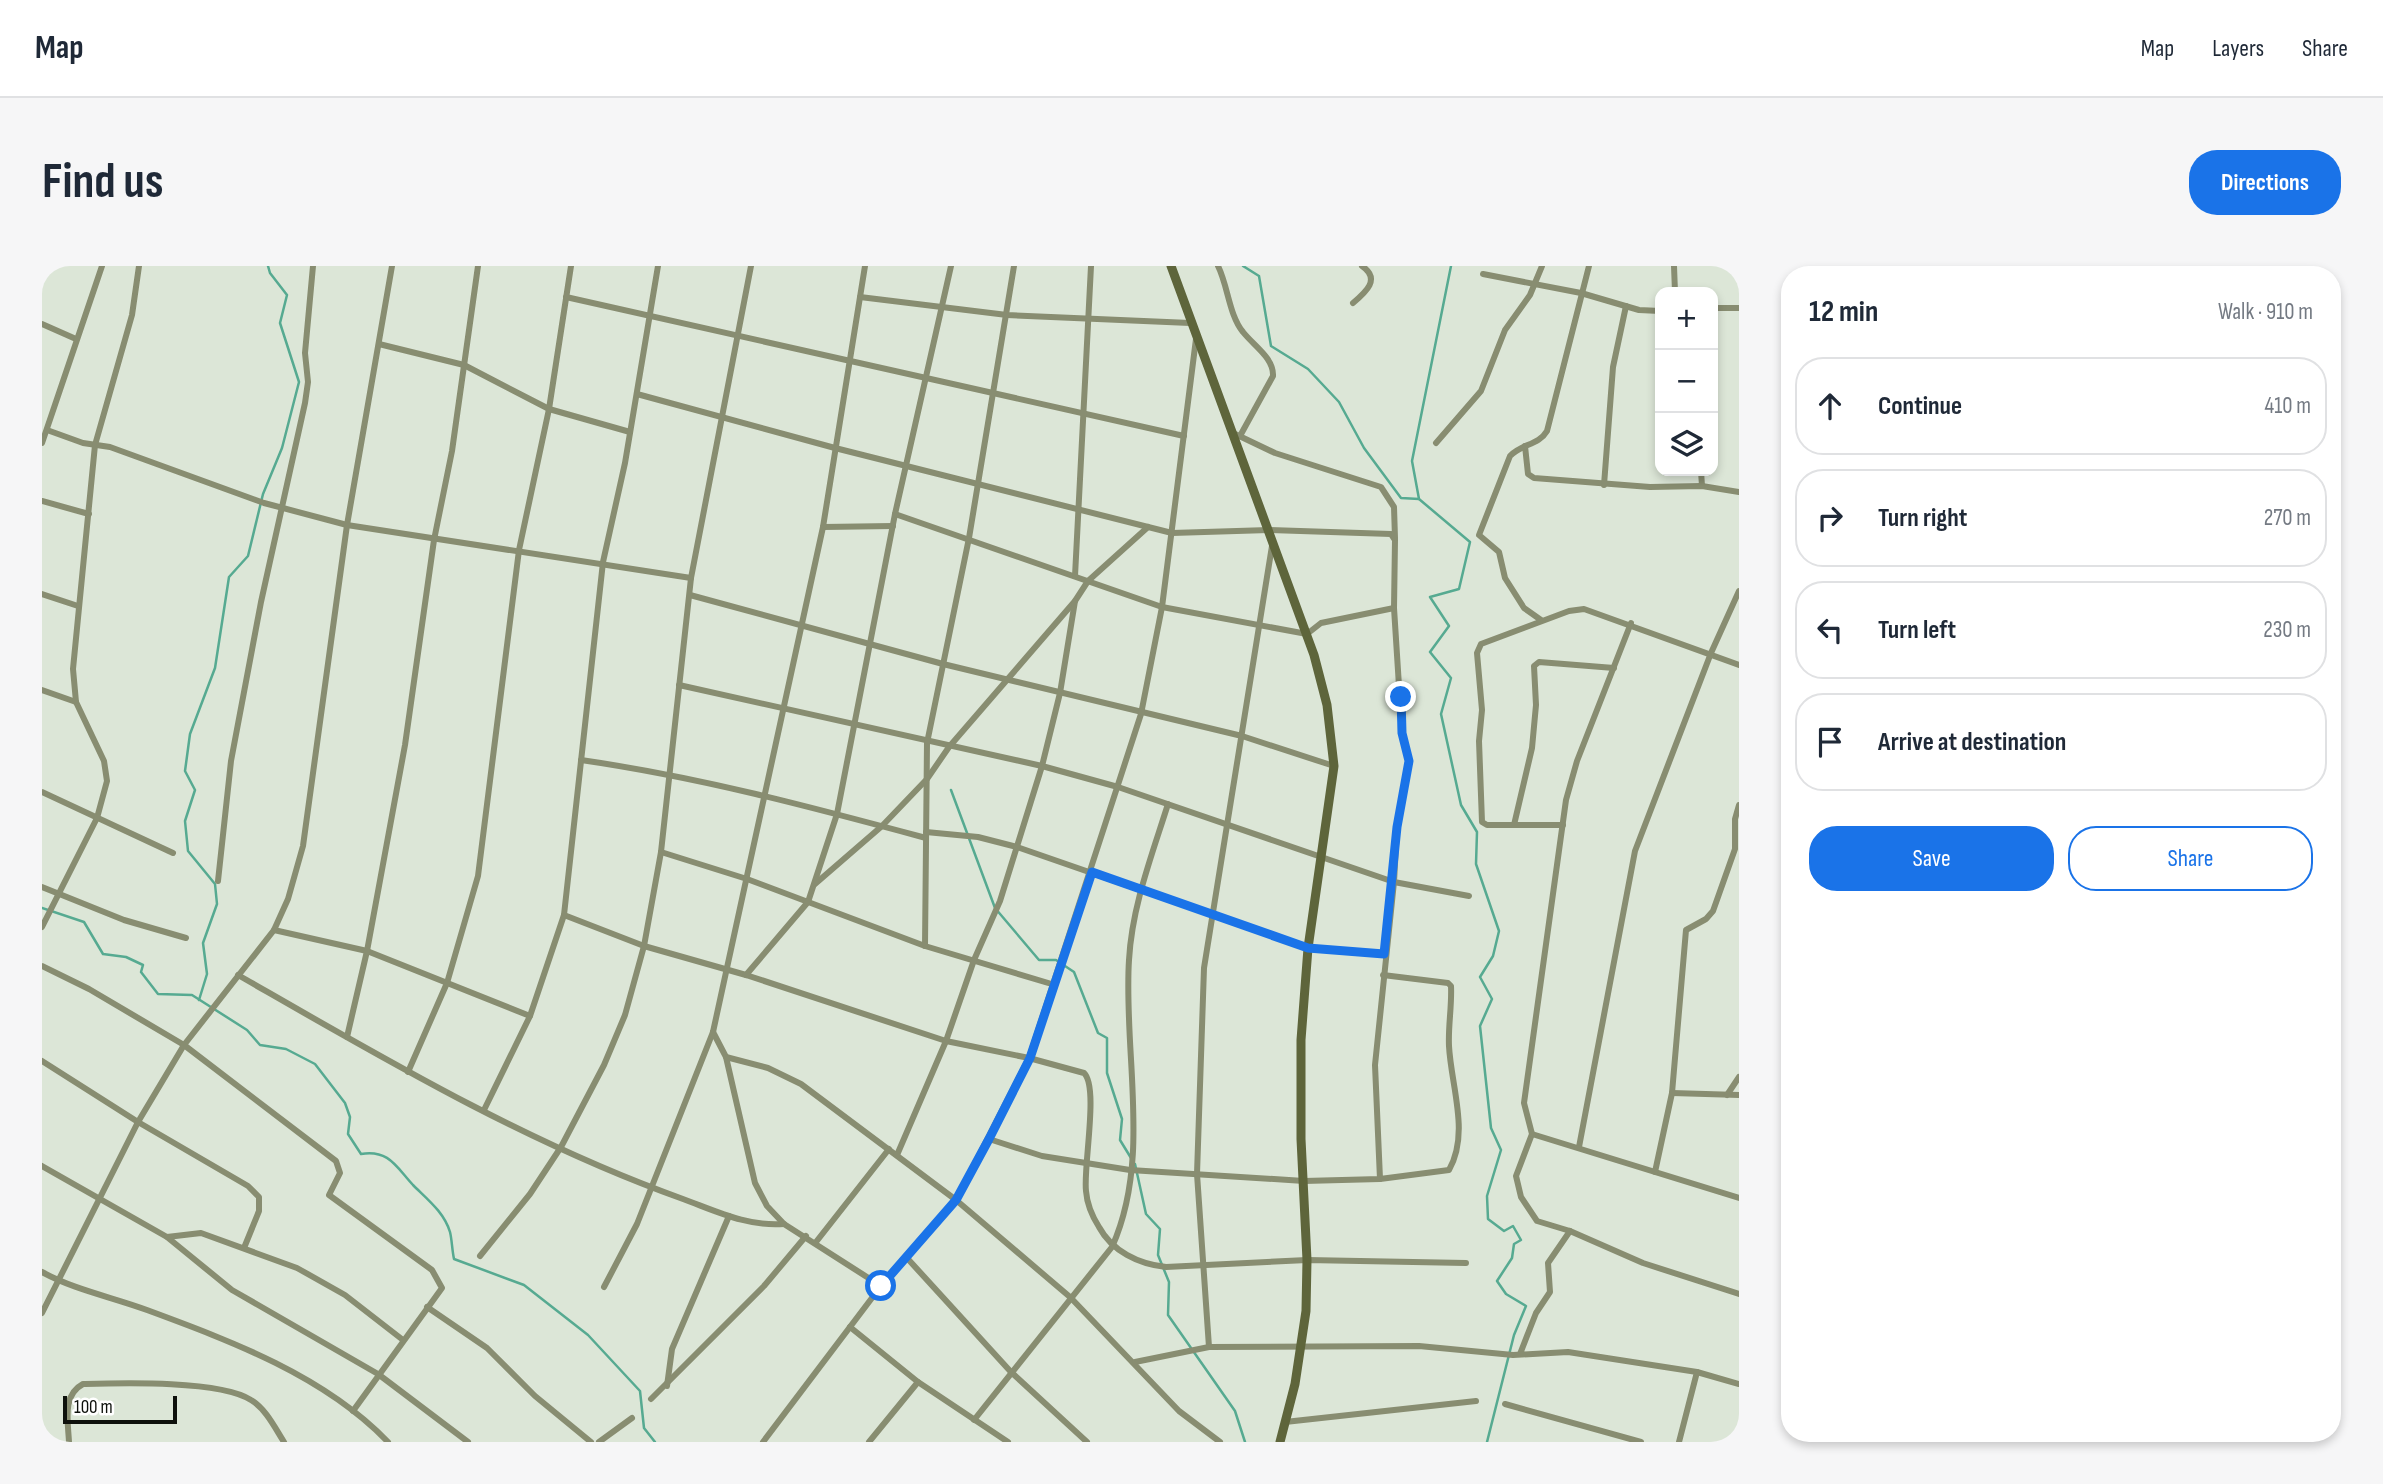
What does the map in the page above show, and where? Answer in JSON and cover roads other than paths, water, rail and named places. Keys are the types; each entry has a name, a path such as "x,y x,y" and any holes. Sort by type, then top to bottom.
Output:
{"street":[{"path":"42,443 102,266"},
{"path":"42,926 97,818 107,781 104,761 76,702 73,669 94,445 130,324 137,266"},
{"path":"218,881 231,761 261,602 308,382 304,353 313,266"},
{"path":"42,1313 138,1122 184,1045 274,930 288,899 303,846 347,525 392,266"},
{"path":"346,1037 367,951 405,745 434,540 452,451 478,266"},
{"path":"408,1072 447,983 478,876 519,550 549,409 571,266"},
{"path":"484,1110 530,1016 564,915 603,562 630,432 658,266"},
{"path":"480,1256 530,1194 561,1147 604,1065 625,1015 644,946 662,852 668,772 691,578 751,266"},
{"path":"604,1287 652,1188 713,1032 823,527 865,266"},
{"path":"746,975 808,902 836,814 895,514 951,266"},
{"path":"925,946 927,743 969,538 1014,266"},
{"path":"1075,576 1091,266"},
{"path":"1171,266 1196,340 1236,434 1307,634 1327,705 1334,766 1308,948 1300,1052 1307,1260 1302,1346 1280,1442"},
{"path":"1218,266 1238,324 1274,370 1273,376 1236,434"},
{"path":"1353,303 1368,290 1372,281 1369,271 1362,266"},
{"path":"1436,443 1481,391 1505,330 1535,285 1542,266"},
{"path":"1541,621 1524,607 1505,578 1499,552 1479,535 1510,456 1544,437 1548,431 1589,266"},
{"path":"1674,266 1675,287"},
{"path":"1483,274 1655,310"},
{"path":"566,297 850,359 1083,416 1184,436"},
{"path":"860,297 1007,315 1191,323"},
{"path":"1604,485 1613,367 1626,306"},
{"path":"1718,309 1739,308"},
{"path":"42,324 76,339"},
{"path":"763,1442 881,1286 956,1200 1030,1058 1141,714 1162,607 1196,340"},
{"path":"379,344 464,365 549,409 630,432"},
{"path":"637,394 835,448 1172,533 1269,530 1385,533 1395,540"},
{"path":"42,413 51,417"},
{"path":"47,430 94,445 110,447 283,508 347,525 434,540 603,562 691,578"},
{"path":"1236,434 1275,453 1381,487 1394,507 1394,608 1402,733 1409,761 1397,827 1375,1065 1380,1179"},
{"path":"1525,446 1530,477 1604,485 1702,486 1739,492"},
{"path":"1701,476 1702,486"},
{"path":"42,501 89,514"},
{"path":"895,514 1162,607 1260,627 1307,634 1321,623 1394,608"},
{"path":"823,527 893,526"},
{"path":"813,885 882,826 927,779 949,747 1075,601 1088,581 1148,527"},
{"path":"1209,1347 1197,1174 1204,968 1273,543"},
{"path":"1578,1147 1635,851 1711,653 1739,591"},
{"path":"42,593 78,606"},
{"path":"690,595 871,642 943,664 1141,714 1242,736 1334,766"},
{"path":"897,1155 946,1041 974,960 1000,901 1042,766 1060,693 1075,601"},
{"path":"1563,825 1482,822 1479,741 1482,710 1477,653 1482,644 1541,621 1584,609 1631,623 1739,665"},
{"path":"1631,623 1577,761 1566,800 1524,1103 1532,1134 1516,1176 1521,1197 1537,1221 1570,1231 1643,1263 1739,1294"},
{"path":"1514,825 1532,748 1536,705 1534,666 1539,662 1614,668"},
{"path":"679,685 855,724 927,743 1042,766 1118,787 1394,882 1469,896"},
{"path":"42,690 76,702"},
{"path":"581,760 668,772 926,835 978,837 1092,872 1308,948 1384,954"},
{"path":"42,792 173,853"},
{"path":"974,1420 1112,1247 1124,1217 1133,1144 1128,962 1140,890 1168,804"},
{"path":"1655,1172 1672,1093 1686,930 1706,919 1713,911 1735,849 1738,833 1735,819 1739,805"},
{"path":"662,852 747,879 925,946 1055,985"},
{"path":"42,887 59,896 186,939"},
{"path":"564,915 644,946 726,972 746,975 946,1041 1030,1058 1084,1073 1089,1078 1087,1201 1112,1247 1155,1266 1307,1260 1466,1263"},
{"path":"274,930 367,951 530,1016"},
{"path":"42,966 89,989 184,1045 336,1161 340,1173 330,1191 332,1199 432,1270 440,1281 442,1288 378,1374 354,1412"},
{"path":"238,975 408,1072 561,1147 652,1188 729,1216 766,1225 784,1223"},
{"path":"989,1139 1033,1154 1130,1170 1304,1181 1380,1179 1449,1170 1454,1162 1459,1128 1449,1047 1451,986 1448,983 1382,975"},
{"path":"713,1032 726,1057 755,1183 767,1206 784,1223 881,1286"},
{"path":"726,1057 768,1068 801,1084 956,1200 1070,1297 1135,1362 1152,1385 1209,1439 1220,1442"},
{"path":"42,1061 138,1122 248,1186 259,1197 259,1211 244,1248"},
{"path":"1727,1095 1739,1077"},
{"path":"1672,1093 1739,1095"},
{"path":"1532,1134 1739,1198"},
{"path":"816,1242 889,1149"},
{"path":"42,1166 167,1237 232,1290 378,1374 468,1442"},
{"path":"667,1386 672,1349 729,1216"},
{"path":"1516,1354 1536,1313 1550,1292 1548,1263 1570,1231"},
{"path":"167,1237 201,1233 297,1268 345,1295 403,1340"},
{"path":"651,1399 667,1386 764,1286 806,1236"},
{"path":"907,1258 1011,1372 1087,1442"},
{"path":"42,1272 57,1281 148,1310 311,1381 354,1412 388,1442"},
{"path":"427,1307 487,1348 535,1396 591,1442"},
{"path":"850,1327 918,1382 1008,1442"},
{"path":"1135,1362 1209,1347 1419,1346 1502,1354 1568,1352 1698,1372 1739,1384"},
{"path":"1679,1442 1698,1372"},
{"path":"69,1442 69,1398 74,1389 83,1384 161,1382 249,1398 263,1411 284,1442"},
{"path":"869,1442 918,1382"},
{"path":"1285,1422 1476,1401"},
{"path":"1504,1404 1641,1442"},
{"path":"599,1442 632,1418"}],"waterway":[{"path":"199,1000 207,974 203,943 217,904 215,884 188,851 185,821 195,790 185,771 190,734 215,668 229,577 248,556 263,494 282,448 299,382 280,323 287,295 270,273 268,266"},
{"path":"1243,266 1259,276 1271,346 1308,369 1339,402 1364,448 1401,498 1419,499"},
{"path":"1451,266 1412,461 1419,499 1470,542 1459,589 1430,597 1449,626 1430,652 1451,678 1441,714 1461,805 1477,832 1476,864 1499,931 1493,956 1480,977 1492,999 1480,1026 1491,1128 1501,1150 1487,1196 1488,1219 1504,1231 1513,1226 1521,1240 1514,1244 1512,1258 1497,1281 1506,1294 1526,1306 1514,1335 1487,1442"},
{"path":"951,790 995,908 1039,960 1056,960 1074,972 1098,1033 1107,1038 1107,1073 1122,1119 1120,1140 1131,1158"},
{"path":"42,908 84,922 103,954 126,957 143,965 141,972 158,994 192,995 247,1030 260,1045 286,1049 315,1064 345,1103 350,1117 348,1134 361,1154 379,1154 392,1161 439,1212 450,1232 454,1259 524,1285 588,1335 640,1391 644,1428 655,1442"},
{"path":"1135,1164 1146,1214 1160,1229 1158,1255 1169,1282 1168,1315 1235,1411 1245,1442"}]}
